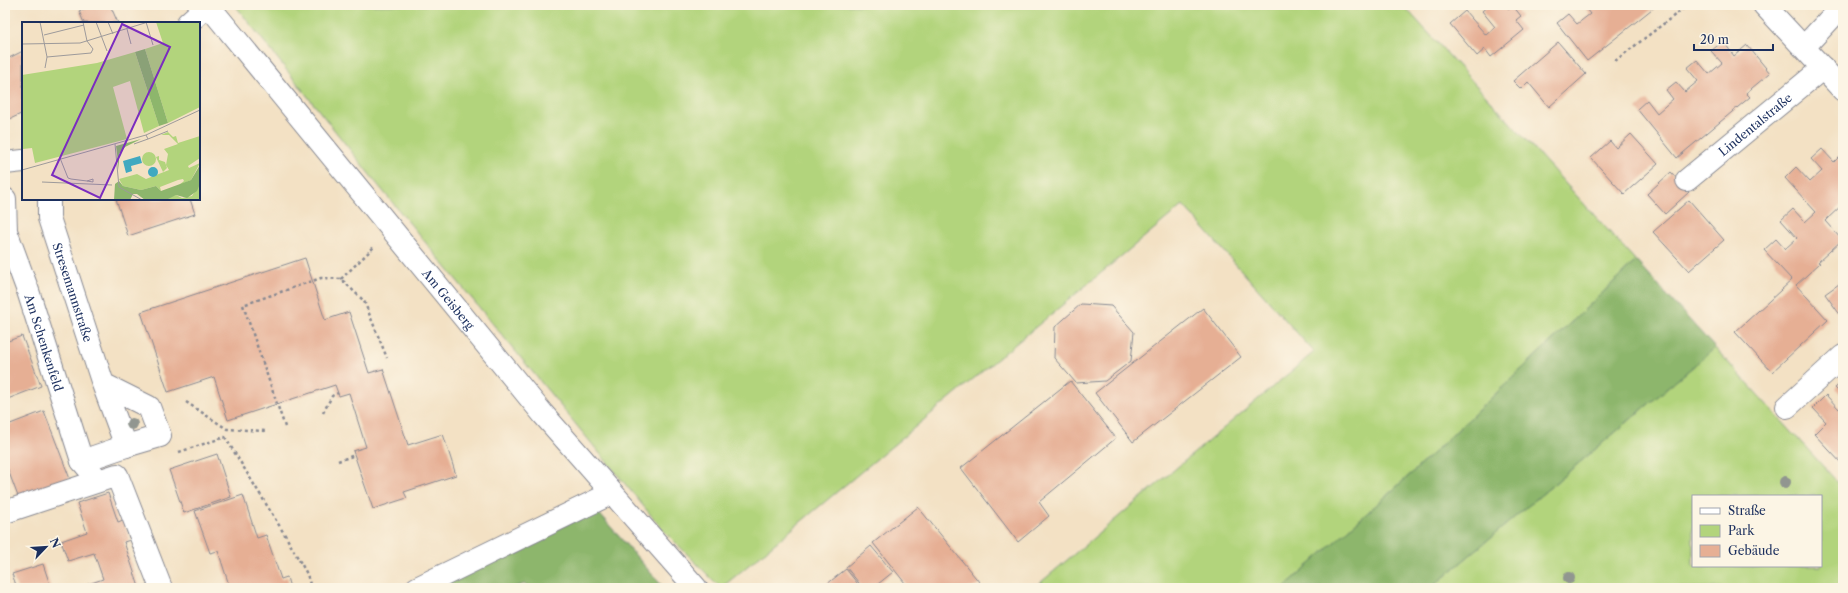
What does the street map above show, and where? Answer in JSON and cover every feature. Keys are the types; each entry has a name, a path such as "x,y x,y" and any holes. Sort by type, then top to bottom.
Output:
{"street":[{"path":"189,22 208,5"},
{"name":"Am Geisberg","path":"208,5 543,414 696,588"},
{"path":"1764,5 1843,90"},
{"path":"1804,47 1843,5"},
{"name":"Lindentalstraße","path":"1687,180 1823,68"},
{"path":"5,163 22,161"},
{"name":"Am Schenkenfeld","path":"5,199 6,231 28,291 82,461 98,480"},
{"name":"Stresemannstraße","path":"49,200 49,218 103,384 126,446"},
{"path":"1787,406 1843,356"},
{"path":"82,461 160,436 150,407 103,384"},
{"path":"5,512 98,480 117,475 161,588"},
{"path":"417,588 612,493"}],"path":[{"path":"1615,61 1688,5"},
{"path":"341,279 392,231"},
{"path":"285,427 243,305 321,278 341,279 364,301 387,358"},
{"path":"323,413 332,396 338,393"},
{"path":"186,402 227,429 266,432"},
{"path":"177,452 225,437 286,535 307,574 311,588"},
{"path":"338,461 355,455"}],"green space":[{"path":"235,5 1403,5 1636,261 1412,473 1283,588 1034,588 1314,352 1183,205 721,588 664,531 378,185"},
{"path":"1636,261 1715,348 1431,588 1283,588 1412,473"},
{"path":"1715,348 1843,488 1843,588 1431,588"},
{"path":"596,510 664,588 530,588 525,584 512,588 436,588"}],"building":[{"path":"93,5 110,5 118,22 84,22 79,11"},
{"path":"1489,5 1505,5 1509,9 1513,6 1521,16 1516,20 1524,30 1491,57 1485,49 1477,56 1450,24 1465,11 1486,35 1495,27 1482,11"},
{"path":"1583,5 1657,5 1587,61 1557,23 1568,14 1577,24 1590,14"},
{"path":"1723,41 1734,56 1747,45 1770,73 1746,93 1750,97 1677,158 1637,109 1647,100 1657,113 1673,99 1666,90 1676,82 1685,92 1698,81 1687,68 1697,60 1709,74 1722,63 1711,51"},
{"path":"1558,42 1586,74 1549,107 1528,82 1521,89 1513,81"},
{"path":"22,52 22,113 10,119 5,109 5,60"},
{"path":"1631,134 1658,164 1624,194 1591,158 1610,141 1616,148"},
{"path":"1822,149 1834,162 1843,153 1843,204 1825,221 1842,240 1796,285 1828,320 1772,372 1735,332 1792,280 1764,250 1776,239 1785,249 1797,238 1781,220 1793,209 1805,222 1816,212 1785,178 1796,167 1810,182 1822,171 1811,159"},
{"path":"1671,172 1689,192 1665,214 1647,194"},
{"path":"116,200 190,200 195,214 128,236"},
{"path":"1689,200 1724,240 1689,271 1653,232"},
{"path":"305,258 325,320 349,312 369,373 383,369 408,445 443,434 456,475 404,492 407,498 373,509 353,451 366,447 349,393 339,396 335,385 228,420 214,377 168,392 141,312"},
{"path":"1839,284 1843,289 1843,314 1841,316 1825,294"},
{"path":"1081,304 1111,306 1134,332 1131,361 1105,381 1076,383 1054,358 1055,327"},
{"path":"1203,308 1241,357 1133,442 1095,393"},
{"path":"22,336 41,386 5,400 5,342"},
{"path":"1070,381 1116,438 1039,502 1049,516 1018,542 961,468"},
{"path":"1843,381 1843,396 1835,388"},
{"path":"1826,395 1839,409 1843,406 1843,465 1814,434 1826,422 1813,408"},
{"path":"44,411 70,479 19,499 5,462 5,426"},
{"path":"217,454 231,497 184,513 169,470"},
{"path":"108,493 118,522 123,520 130,540 124,542 139,587 146,585 147,588 77,588 103,579 94,553 68,561 61,541 87,532 77,503"},
{"path":"243,495 257,538 266,535 281,579 287,577 290,588 230,588 218,551 210,553 195,511"},
{"path":"918,507 980,583 973,588 909,588 873,543"},
{"path":"871,546 893,572 873,588 863,588 846,567"},
{"path":"43,564 51,588 17,588 12,574"},
{"path":"846,569 861,588 822,588"}]}
